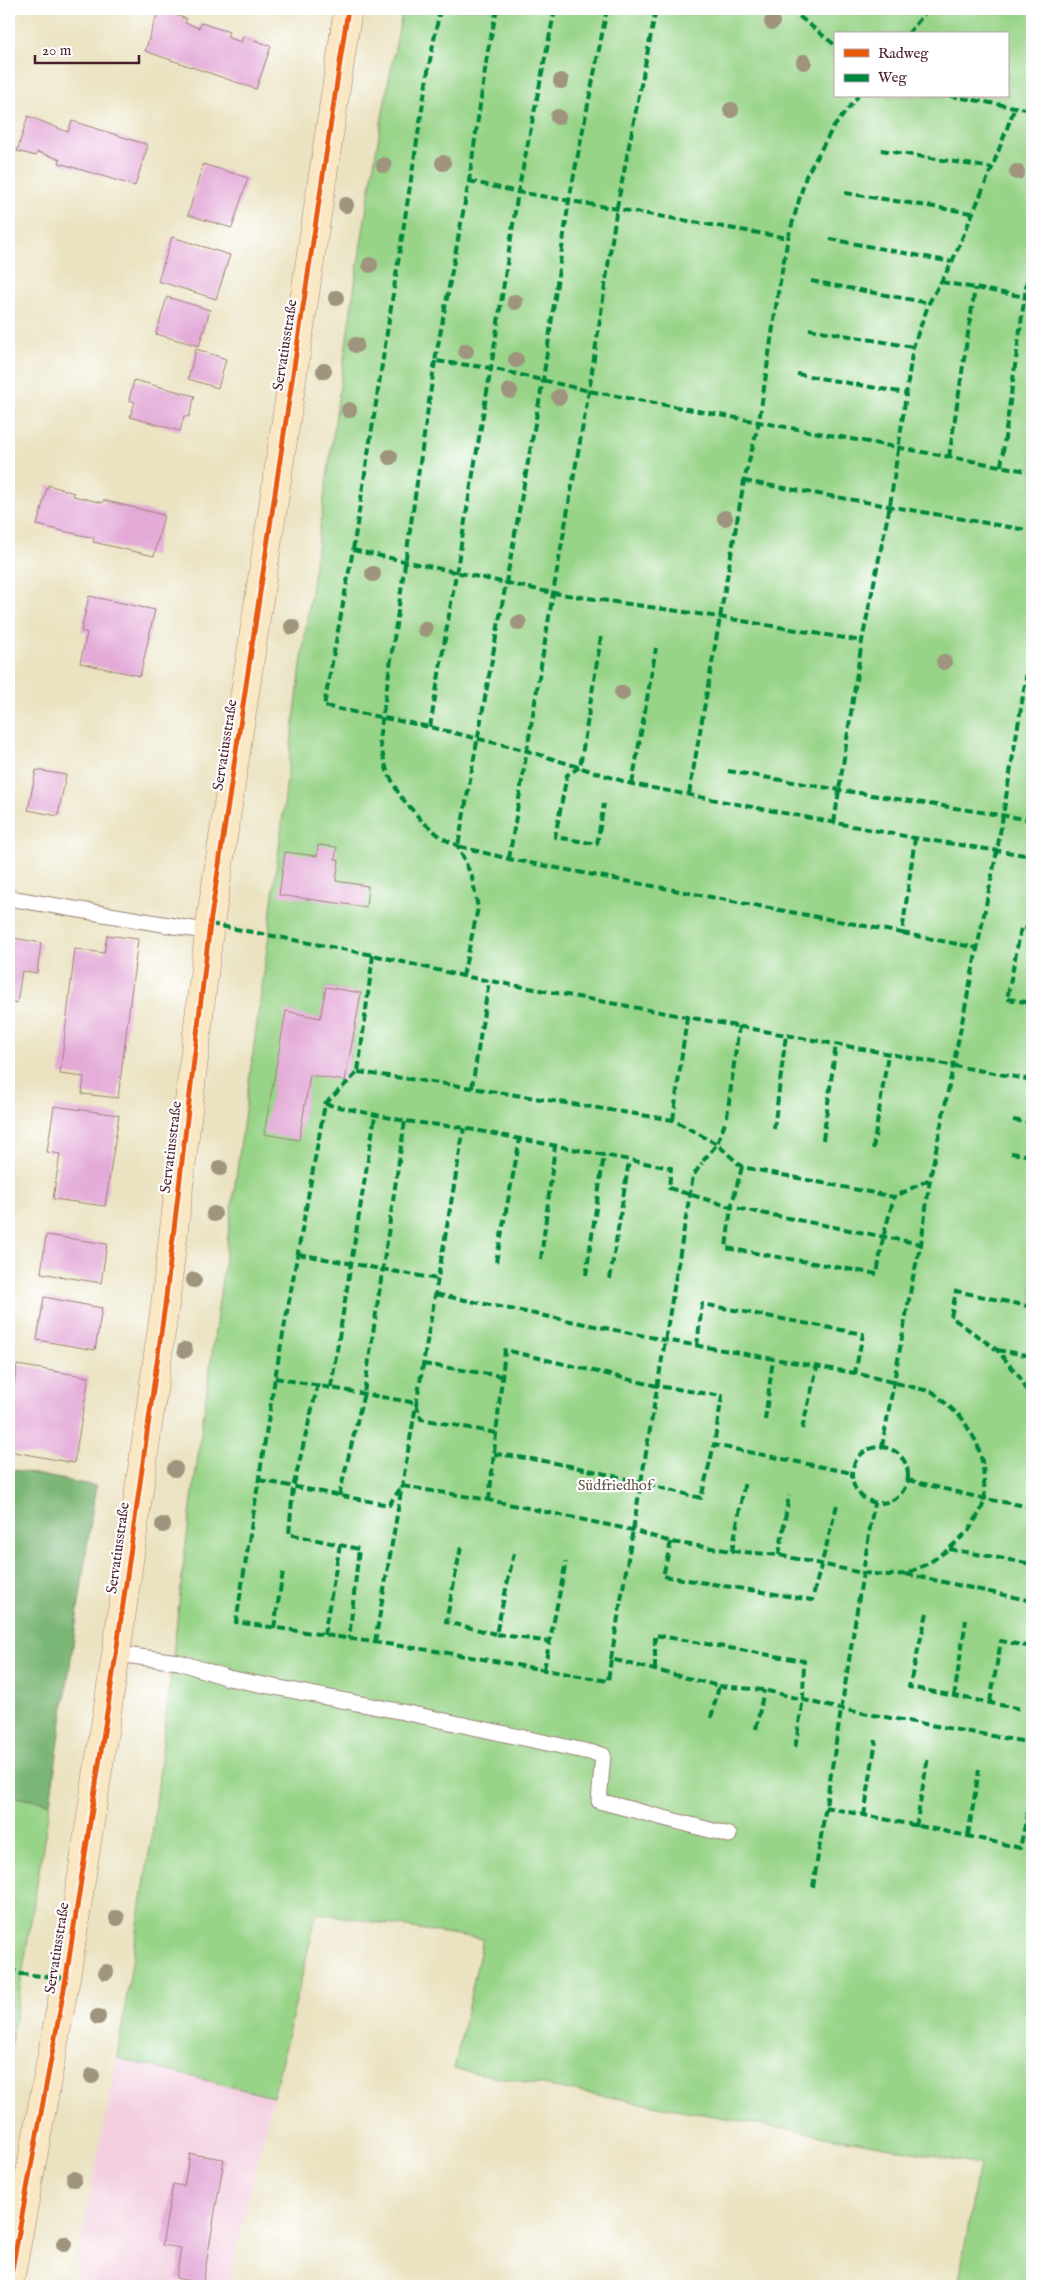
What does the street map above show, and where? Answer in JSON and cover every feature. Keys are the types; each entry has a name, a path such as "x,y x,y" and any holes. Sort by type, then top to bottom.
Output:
{"street":[{"name":"Servatiusstraße","path":"9,2286 66,1978 116,1654 165,1305 210,932 348,9"}],"lane":[{"path":"9,898 210,932"},
{"path":"116,1654 180,1662 228,1678 408,1713 603,1755 599,1801 729,1835"}],"shaded area":[{"path":"117,2058 273,2097 228,2286 72,2286"}],"green space":[{"name":"Südfriedhof","path":"403,9 1032,9 1032,2286 958,2286 979,2164 454,2069 483,1939 317,1913 273,2097 117,2058 153,1829 185,1551 269,935 312,582 356,278 378,143","holes":["326,987 361,993 350,1058 315,1051"]},
{"path":"9,1469 96,1486 50,1803 9,1796"},
{"path":"9,1796 50,1803 9,2057"}],"building":[{"path":"159,9 187,19 185,23 199,28 201,23 229,32 227,37 241,42 243,36 271,46 256,89 145,51"},
{"path":"28,116 68,132 72,121 148,145 135,186 59,163 60,159 37,152 36,156 17,151"},
{"path":"203,164 248,178 232,228 188,215"},
{"path":"172,237 230,255 216,299 158,281"},
{"path":"167,297 210,310 199,346 156,334"},
{"path":"196,349 226,359 218,388 188,379"},
{"path":"134,380 195,396 189,417 184,416 180,431 130,417 135,402 129,400"},
{"path":"48,485 74,493 73,496 103,503 103,500 164,515 154,556 93,542 94,538 37,525"},
{"path":"89,596 155,610 140,676 80,663 87,633 81,631"},
{"path":"36,770 66,775 58,816 28,810"},
{"path":"318,845 337,847 335,859 339,860 336,881 368,886 366,907 279,895 285,852 317,856"},
{"path":"107,935 138,939 118,1098 82,1094 84,1077 60,1074 75,949 104,953"},
{"path":"9,937 41,943 37,973 22,971 17,1003 9,1001"},
{"path":"326,987 361,993 345,1081 310,1075 299,1140 264,1134 286,1011 320,1018"},
{"path":"54,1106 119,1115 105,1206 53,1199 60,1154 47,1152"},
{"path":"46,1235 107,1244 101,1283 41,1273"},
{"path":"44,1297 102,1308 95,1350 37,1340"},
{"path":"17,1365 89,1377 74,1463 9,1451 9,1416"},
{"path":"190,2154 224,2159 203,2283 176,2278 181,2248 162,2245 173,2184 184,2186"}],"marked path":[{"path":"440,9 428,71 353,550 324,706 430,727 528,751 632,784 915,838 1032,856"},
{"path":"497,9 488,50 469,181 435,361 491,368 589,391 1032,472"},
{"path":"430,727 491,368 518,192 555,9"},
{"path":"607,9 569,200 543,380 458,846 509,859 902,933 915,838"},
{"path":"509,859 589,391 617,207 656,9"},
{"path":"790,9 834,44"},
{"path":"910,32 928,9"},
{"path":"689,794 744,481 759,422 788,238 806,176 833,128 856,98"},
{"path":"962,98 1032,110"},
{"path":"834,823 862,641 890,505 913,347 929,303 952,262 992,168 1015,107"},
{"path":"881,150 992,168"},
{"path":"469,181 518,192 788,238"},
{"path":"845,193 972,213"},
{"path":"830,239 952,262"},
{"path":"1001,466 1032,244"},
{"path":"811,281 929,303"},
{"path":"941,282 1032,298"},
{"path":"949,457 975,288"},
{"path":"809,329 913,347"},
{"path":"435,361 379,740 387,771 400,796 422,821 442,838 458,846 472,877 478,908 463,976"},
{"path":"797,374 905,393"},
{"path":"744,481 1032,531"},
{"path":"353,550 553,593 719,617 862,641"},
{"path":"601,637 580,767 567,775 555,837 597,844 604,804"},
{"path":"882,1447 913,1277 921,1244 930,1179 997,851 1032,642"},
{"path":"632,784 656,648"},
{"path":"728,771 1032,820"},
{"path":"210,924 373,955 463,976 1032,1080"},
{"path":"1032,930 1021,928 1007,999 1032,1003"},
{"path":"902,933 977,948"},
{"path":"373,955 358,1072 325,1104 275,1378 236,1622 442,1652 608,1681 611,1659 719,1686 764,1690 840,1709 1032,1743"},
{"path":"472,1088 489,981"},
{"path":"673,1120 687,1017"},
{"path":"727,1117 739,1026"},
{"path":"774,1129 786,1035"},
{"path":"823,1140 836,1044"},
{"path":"873,1149 888,1054"},
{"path":"358,1072 673,1120 717,1144 742,1167 894,1197 930,1179"},
{"path":"325,1104 405,1121 464,1128 671,1168 669,1188 731,1207 921,1244"},
{"path":"331,1387 375,1116"},
{"path":"703,1161 717,1144 726,1120"},
{"path":"1013,1120 1032,1123"},
{"path":"339,1496 364,1393 405,1121"},
{"path":"375,1642 464,1128"},
{"path":"496,1262 520,1139"},
{"path":"541,1259 555,1146"},
{"path":"1011,1153 1032,1156"},
{"path":"586,1275 604,1155"},
{"path":"610,1279 629,1161"},
{"path":"611,1659 693,1176 702,1163"},
{"path":"742,1167 731,1207 726,1248 877,1274 883,1238 894,1197"},
{"path":"298,1254 437,1279"},
{"path":"1032,1307 956,1291 951,1317 997,1350 1019,1376 1032,1399"},
{"path":"259,1480 389,1505 402,1486 489,1500 632,1530 671,1542 732,1551 779,1555 862,1573 888,1575 906,1574 929,1563 949,1549 969,1530 981,1510 985,1499 983,1465 977,1443 962,1418 933,1392 855,1373 665,1340 435,1294"},
{"path":"697,1346 702,1304 863,1334 855,1373"},
{"path":"489,1500 505,1350 657,1386 722,1396 714,1445"},
{"path":"997,1350 1032,1356"},
{"path":"765,1420 773,1359"},
{"path":"423,1364 502,1376"},
{"path":"802,1429 817,1368"},
{"path":"275,1378 416,1403 421,1419 496,1433"},
{"path":"318,1384 293,1488 289,1534 359,1549 349,1639"},
{"path":"494,1454 546,1461 624,1478 701,1498 714,1445 852,1473"},
{"path":"880,1447 891,1449 900,1455 906,1464 908,1475 906,1486 900,1495 891,1501 880,1503 869,1501 860,1495 854,1486 852,1475 854,1464 860,1455 869,1449 880,1447"},
{"path":"908,1480 985,1499 1032,1507"},
{"path":"732,1551 745,1481"},
{"path":"779,1555 789,1495"},
{"path":"813,1887 874,1503"},
{"path":"671,1542 663,1576 812,1600 837,1505"},
{"path":"324,1635 340,1545"},
{"path":"461,1547 446,1622 496,1634"},
{"path":"949,1549 1032,1564"},
{"path":"514,1553 496,1634 550,1642"},
{"path":"544,1669 566,1562"},
{"path":"274,1628 283,1572"},
{"path":"906,1574 1032,1601"},
{"path":"927,1613 909,1687 1021,1709"},
{"path":"954,1697 966,1620"},
{"path":"655,1669 655,1635 804,1661 803,1698 795,1749"},
{"path":"990,1702 1001,1641 1032,1647"},
{"path":"711,1718 719,1686"},
{"path":"756,1729 764,1690"},
{"path":"864,1816 876,1740"},
{"path":"916,1827 928,1757"},
{"path":"968,1835 979,1770"},
{"path":"825,1807 1020,1848 1032,1793"},
{"path":"9,1968 21,1974 66,1978"}],"cycle path":[{"path":"9,2286 66,1978 116,1654 165,1305 210,924 348,9"}]}
